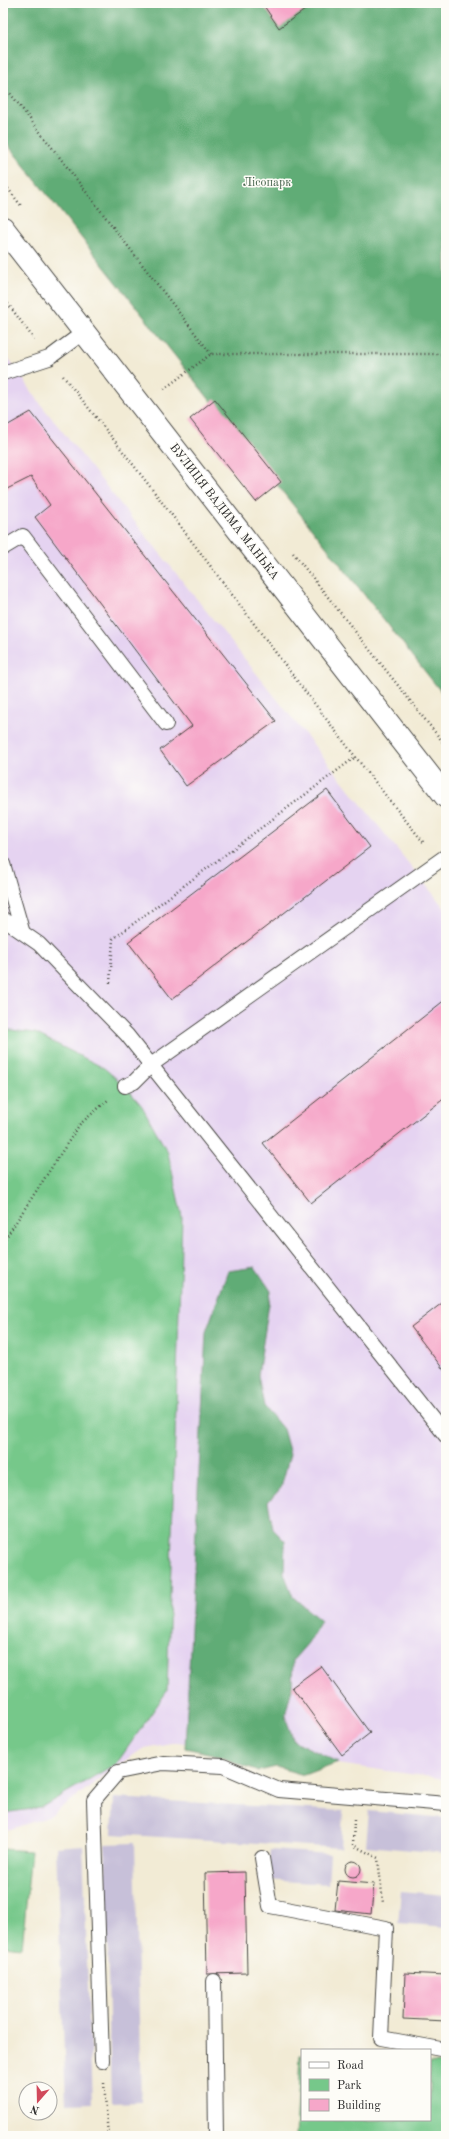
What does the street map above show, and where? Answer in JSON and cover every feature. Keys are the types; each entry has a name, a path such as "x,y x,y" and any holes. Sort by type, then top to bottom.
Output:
{"main road":[{"name":"ВУЛИЦЯ ВАДИМА МАНЬКА","path":"3,228 446,797"}],"lane":[{"path":"3,373 49,358 84,332"},
{"path":"3,548 23,536 166,724"},
{"path":"125,1086 134,1082 151,1065 442,859"},
{"path":"3,864 22,930"},
{"path":"3,919 22,930 39,944 108,1015 151,1065 446,1436"},
{"path":"102,2061 94,1800 118,1772 163,1763 223,1766 279,1790 446,1804"},
{"path":"262,1858 270,1906 386,1928 381,2038 446,2050"},
{"path":"214,1981 216,2136"}],"path":[{"path":"3,84 211,354"},
{"path":"3,298 148,484 354,758 442,859"},
{"path":"164,389 211,354 446,354"},
{"path":"108,1015 113,940 354,758"},
{"path":"3,1242 80,1124 125,1086"},
{"path":"355,1797 353,1845 378,1858 386,1928"},
{"path":"102,2061 108,2136"}],"shaded area":[{"path":"3,350 42,406 446,910 446,1779 177,1742 144,1748 114,1768 51,1816 11,1829 3,1830"},
{"path":"114,1798 343,1811 341,1848 112,1834"},
{"path":"369,1811 446,1818 446,1853 366,1846"},
{"path":"135,1843 141,2102 111,2103 105,1844"},
{"path":"83,1845 92,2103 66,2104 56,1847"},
{"path":"270,1850 330,1854 328,1884 267,1880"},
{"path":"401,1891 446,1895 446,1927 398,1923"}],"green space":[{"name":"Лісопарк","path":"3,3 446,3 446,698 3,139"},
{"path":"3,1029 35,1033 104,1068 125,1086 142,1106 168,1153 182,1217 167,1691 117,1763 40,1808 3,1813"},
{"path":"255,1267 271,1291 258,1375 264,1406 283,1429 290,1454 281,1488 268,1502 273,1529 285,1541 284,1573 293,1597 321,1621 308,1643 293,1660 292,1688 285,1716 294,1741 338,1762 304,1775 276,1767 259,1771 213,1754 185,1748 206,1332 228,1271"},
{"path":"3,1849 31,1851 22,1948 3,1946"},
{"path":"300,2055 301,2121 431,2121 431,2062 446,2063 446,2136 296,2136"}],"building":[{"path":"262,3 315,3 279,28"},
{"path":"215,399 281,482 256,502 190,419"},
{"path":"31,412 276,721 186,786 160,750 192,726 35,517 50,505 31,477 3,491 3,428"},
{"path":"327,790 370,847 172,999 128,942"},
{"path":"446,999 446,1097 311,1203 263,1143"},
{"path":"446,1300 446,1373 411,1327"},
{"path":"321,1666 370,1733 342,1755 292,1687"},
{"path":"353,1861 359,1863 361,1869 359,1875 353,1877 347,1875 345,1869 347,1863"},
{"path":"245,1872 247,1973 207,1974 205,1873"},
{"path":"338,1881 374,1884 371,1914 335,1910"},
{"path":"405,1973 446,1975 446,2021 403,2019"}]}
